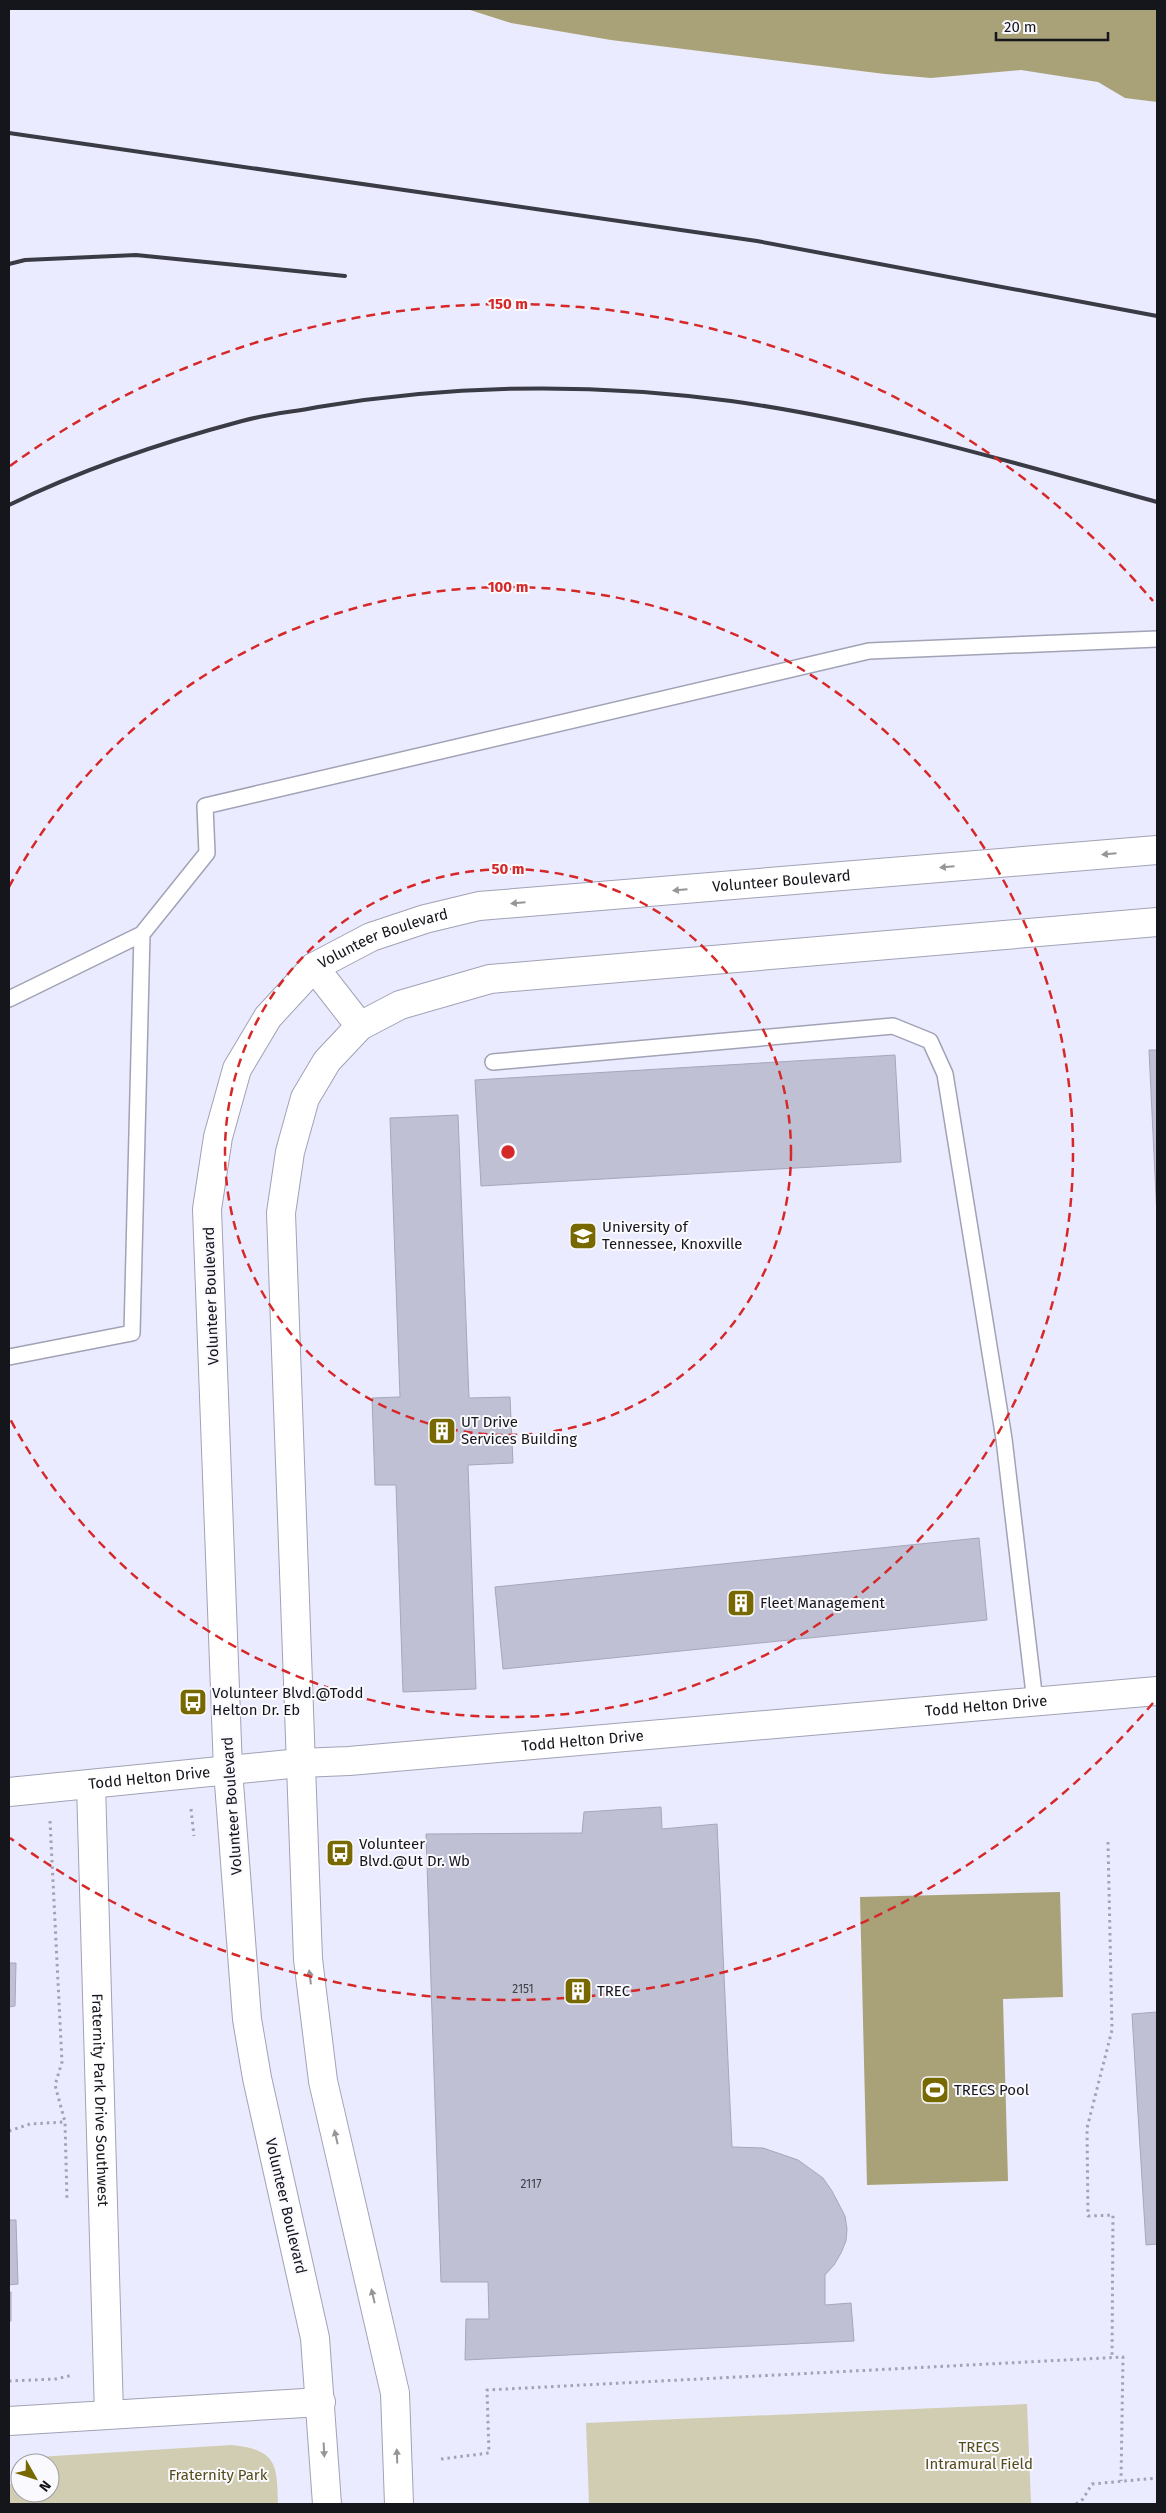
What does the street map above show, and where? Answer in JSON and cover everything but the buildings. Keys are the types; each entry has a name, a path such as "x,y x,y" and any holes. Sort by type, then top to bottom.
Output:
{"street":[{"name":"Volunteer Boulevard","path":"326,2504 316,2338 257,2078 247,2019 228,1770 207,1209 218,1137 237,1069 268,1017 314,967 371,936 425,919 479,906 1157,850"},
{"path":"399,2504 395,2392 323,2081 308,1959 281,1213 290,1152 305,1098 328,1061 360,1026 400,1005 490,979 1157,922"},
{"path":"314,967 360,1026"},
{"name":"Todd Helton Drive","path":"9,1792 300,1763 349,1761 1157,1691"},
{"name":"Fraternity Park Drive Southwest","path":"91,1785 109,2414"},
{"path":"9,2420 77,2418 109,2414 321,2402"}],"lane":[{"path":"9,999 142,934 208,852 205,806 869,651 1157,640"},
{"path":"9,1357 132,1333 142,934"},
{"path":"492,1062 893,1026 930,1042 945,1074 1001,1420 1035,1702"}],"path":[{"path":"191,1809 194,1836"},
{"path":"49,1815 62,2062 55,2085 65,2122 67,2205"},
{"path":"1108,1842 1112,2030 1088,2128 1088,2216 1113,2215 1112,2358"},
{"path":"9,2131 30,2124 65,2122"},
{"path":"441,2459 488,2453 487,2390 1123,2357 1121,2481"},
{"path":"74,2365 77,2418"},
{"path":"9,2381 56,2379 74,2375"},
{"path":"1076,2504 1083,2499 1092,2484 1157,2478"}],"green space":[{"name":"TRECS Intramural Field","path":"1027,2404 1031,2504 589,2504 586,2423"},
{"name":"Fraternity Park","path":"232,2445 247,2447 266,2455 272,2461 277,2479 278,2504 9,2504 9,2484 10,2503 60,2503 60,2456"}],"shaded area":[{"path":"467,9 1157,9 1157,102 1125,98 1098,82 1021,70 931,78 885,74 611,40 511,23"},
{"name":"TRECS Pool","path":"1060,1892 1063,1997 1003,1999 1008,2181 867,2185 860,1897"}],"railway":[{"path":"9,133 757,241 1157,316"},
{"path":"9,264 25,260 136,255 345,276"},
{"path":"9,505 124,457 212,429 251,419 369,399 473,390 524,389 576,389 680,395 785,410 839,420 946,445 1157,502"}],"place":[{"name":"University of Tennessee, Knoxville","path":"583,1236"},
{"name":"UT Drive Services Building","path":"442,1431"},
{"name":"Fleet Management","path":"741,1603"},
{"name":"Volunteer Blvd.@Todd Helton Dr. Eb","path":"193,1702"},
{"name":"Volunteer Blvd.@Ut Dr. Wb","path":"340,1853"},
{"name":"TREC","path":"578,1991"},
{"name":"TRECS Pool","path":"935,2090"}]}
